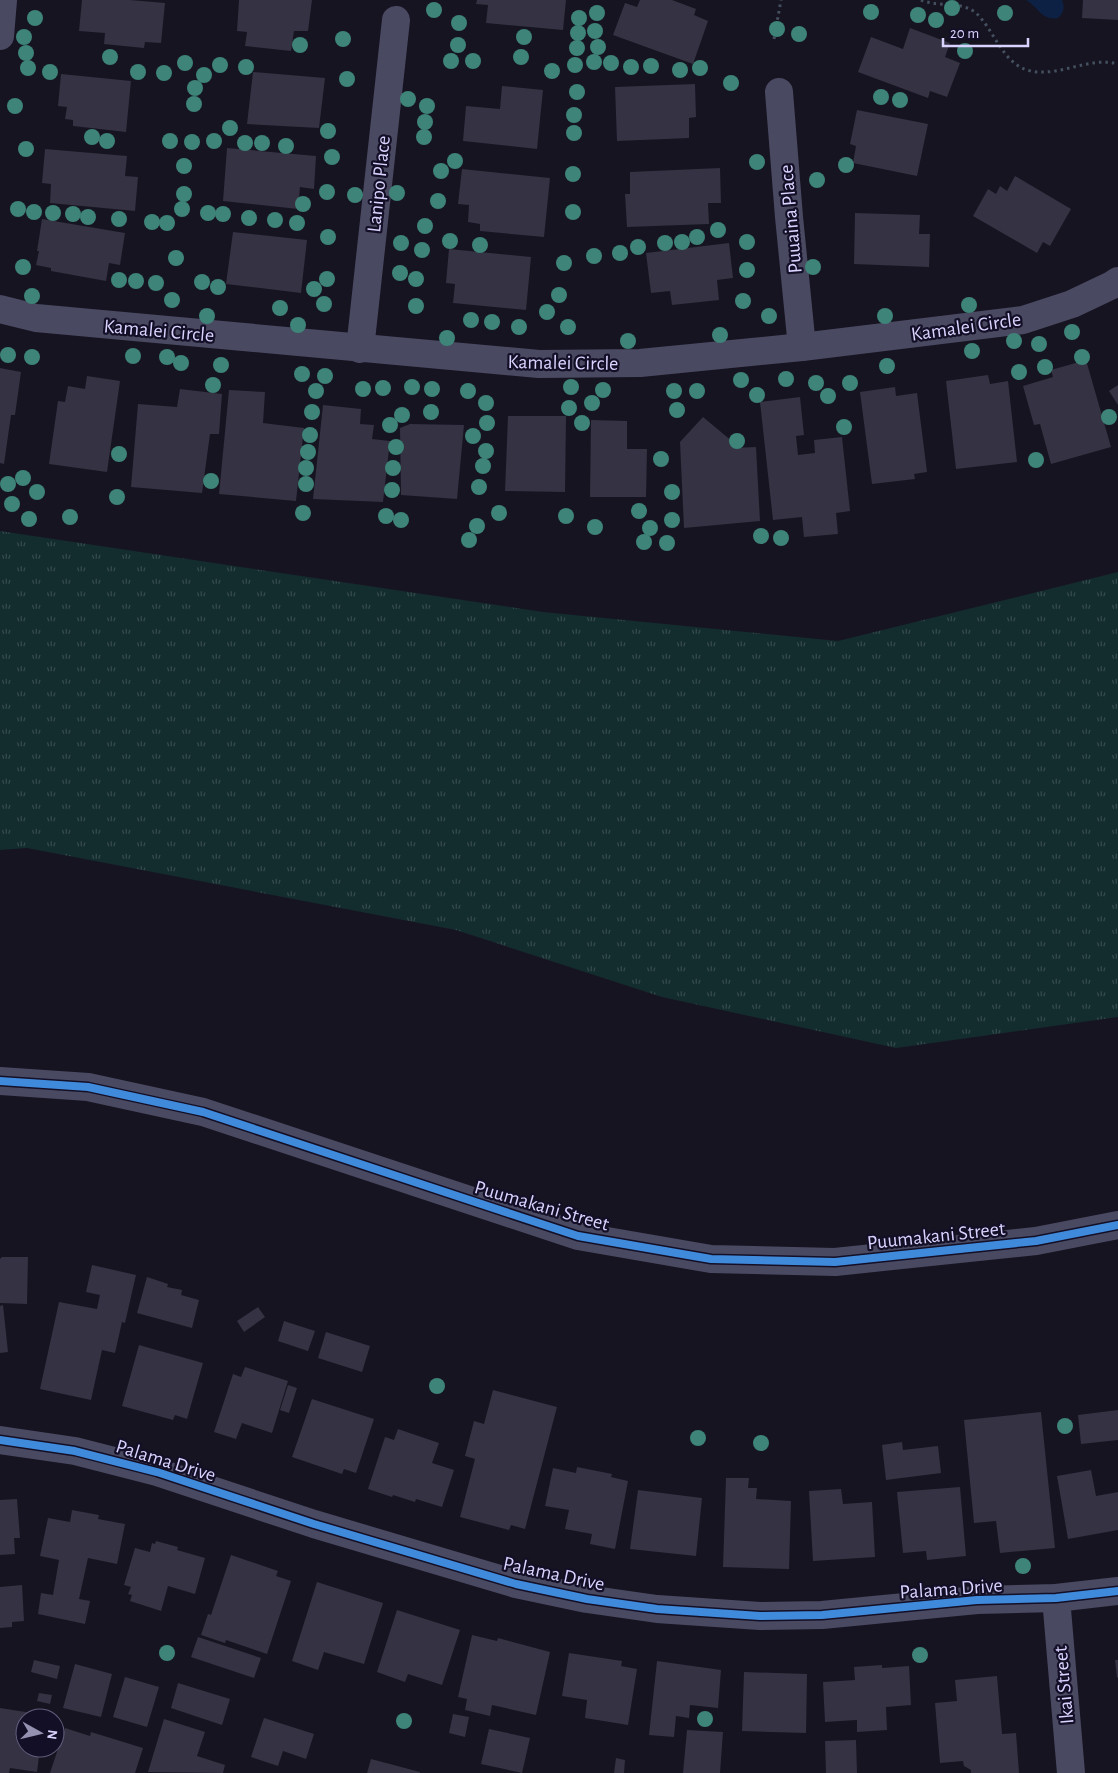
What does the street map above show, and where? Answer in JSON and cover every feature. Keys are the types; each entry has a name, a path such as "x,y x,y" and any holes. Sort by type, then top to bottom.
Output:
{"street":[{"path":"0,36 3,0"},
{"name":"Lanipo Place","path":"360,349 396,20"},
{"name":"Puuaina Place","path":"779,92 802,346"},
{"name":"Kamalei Circle","path":"0,310 36,318 360,349 548,364 640,363 1023,320 1072,304 1112,285 1118,280"},
{"name":"Puumakani Street","path":"0,1081 88,1087 203,1112 578,1236 711,1259 835,1262 1036,1241 1118,1225"},
{"name":"Palama Drive","path":"0,1440 75,1451 157,1472 332,1530 516,1584 587,1599 667,1610 760,1616 822,1615 977,1600 1056,1598 1118,1591"},
{"name":"Ikai Street","path":"1056,1598 1071,1773"}],"path":[{"path":"774,39 781,0"},
{"path":"921,0 937,4 960,2 969,7 984,21 1006,55 1021,67 1031,71 1042,72 1102,62 1118,64"}],"green space":[{"path":"0,531 543,612 838,641 1118,572 1118,1017 896,1048 662,997 456,930 27,848 0,850"}],"water":[{"path":"1026,0 1062,0 1062,14 1058,18 1048,17 1040,13"}],"building":[{"path":"82,0 130,0 165,3 161,43 145,42 144,48 104,44 105,33 79,31"},
{"path":"239,0 312,0 308,31 294,31 291,51 245,46 247,32 237,31"},
{"path":"477,0 566,0 563,30 486,23 488,5 476,4"},
{"path":"640,0 672,0 696,9 694,15 708,21 693,64 613,35 625,3 637,7"},
{"path":"1083,0 1118,0 1118,20 1082,18"},
{"path":"910,28 950,43 945,57 960,63 947,97 930,91 928,98 858,72 871,37 903,49"},
{"path":"253,72 325,78 319,128 247,124"},
{"path":"61,74 131,81 126,132 73,126 73,120 65,119 67,107 58,106"},
{"path":"695,84 696,117 689,118 689,138 617,141 615,87"},
{"path":"502,86 543,90 537,149 463,141 466,106 500,109"},
{"path":"857,110 928,124 917,176 853,163 856,146 850,144"},
{"path":"227,148 316,156 314,189 300,187 298,209 223,201"},
{"path":"45,149 127,156 125,176 138,177 135,211 50,203 51,184 42,183"},
{"path":"720,168 721,203 708,203 709,224 627,227 625,194 630,194 630,172"},
{"path":"462,169 550,178 544,237 480,231 480,224 468,222 469,205 458,204"},
{"path":"1015,176 1071,209 1050,246 1043,242 1037,253 973,216 988,189 996,194 1000,186 1007,191"},
{"path":"855,213 920,215 919,234 930,234 929,267 854,264"},
{"path":"42,219 125,233 120,265 109,263 106,281 51,271 51,268 36,265"},
{"path":"233,232 307,240 301,293 226,284"},
{"path":"729,243 733,278 717,280 719,300 672,305 670,291 651,293 646,253"},
{"path":"449,249 531,257 526,310 453,303 455,284 446,283"},
{"path":"1086,360 1111,447 1051,464 1040,424 1034,425 1023,386 1053,377 1051,370"},
{"path":"0,368 21,372 15,415 11,415 4,464 0,463"},
{"path":"988,375 990,384 1008,381 1017,462 956,469 946,381"},
{"path":"87,376 120,381 107,472 49,464 58,401 65,402 68,386 85,389"},
{"path":"1118,385 1118,405 1109,391"},
{"path":"895,387 896,396 917,393 927,472 914,474 915,479 872,484 860,392"},
{"path":"180,389 222,394 219,434 210,434 202,493 131,487 138,404 177,407"},
{"path":"229,390 265,392 263,423 304,428 296,501 219,494"},
{"path":"800,397 804,435 796,436 798,455 815,453 814,440 842,437 850,511 836,513 838,534 804,537 802,517 773,520 760,402"},
{"path":"323,405 361,409 360,424 374,425 372,439 390,441 383,502 313,499"},
{"path":"508,416 566,416 565,492 505,491"},
{"path":"703,417 733,442 733,448 756,447 760,521 684,528 680,442"},
{"path":"591,420 627,421 627,449 647,449 646,497 590,497"},
{"path":"410,424 464,425 457,499 401,495 400,428"},
{"path":"2,1257 28,1257 27,1304 0,1303 0,1259"},
{"path":"92,1265 136,1275 125,1323 122,1322 115,1353 102,1350 91,1400 40,1389 59,1302 97,1309 100,1295 86,1292"},
{"path":"147,1277 168,1284 167,1287 182,1290 181,1295 199,1300 192,1328 137,1313"},
{"path":"3,1305 8,1352 0,1353 0,1306"},
{"path":"258,1307 265,1317 244,1332 237,1321"},
{"path":"284,1321 315,1331 308,1351 278,1341"},
{"path":"326,1332 370,1346 362,1372 318,1358"},
{"path":"139,1345 203,1363 187,1419 175,1415 173,1420 122,1406"},
{"path":"245,1367 288,1381 272,1433 242,1423 236,1439 214,1432 233,1374 241,1377"},
{"path":"288,1385 297,1388 289,1413 280,1410"},
{"path":"493,1390 557,1407 525,1529 511,1525 509,1530 460,1517 475,1459 465,1456 474,1421 484,1424"},
{"path":"312,1399 374,1419 356,1473 344,1469 342,1474 292,1457"},
{"path":"1118,1410 1118,1440 1081,1444 1078,1415"},
{"path":"1041,1412 1055,1548 1000,1553 996,1521 974,1523 964,1420"},
{"path":"398,1429 439,1443 432,1463 454,1470 442,1507 416,1499 415,1502 393,1495 392,1497 368,1489 385,1437 394,1440"},
{"path":"902,1442 903,1450 938,1446 941,1473 886,1480 882,1445"},
{"path":"577,1467 612,1474 611,1477 628,1481 615,1549 590,1544 592,1534 565,1529 569,1510 545,1506 553,1468 576,1473"},
{"path":"1091,1470 1096,1496 1118,1492 1118,1530 1068,1539 1057,1476"},
{"path":"726,1478 749,1478 748,1488 757,1488 756,1499 791,1501 789,1569 723,1567"},
{"path":"960,1487 966,1556 927,1560 926,1551 903,1553 897,1492"},
{"path":"841,1489 843,1504 872,1502 875,1557 813,1561 809,1491"},
{"path":"638,1490 702,1498 696,1556 630,1549"},
{"path":"17,1499 20,1538 14,1538 15,1554 0,1555 0,1500"},
{"path":"72,1510 99,1515 98,1519 125,1524 117,1564 88,1558 79,1599 90,1601 85,1624 38,1614 41,1593 53,1595 59,1560 40,1556 48,1518 70,1522"},
{"path":"156,1541 178,1547 177,1550 205,1558 195,1594 168,1586 161,1611 130,1601 132,1595 128,1594 131,1587 124,1585 135,1548 150,1552 152,1543 155,1544"},
{"path":"231,1555 278,1571 276,1576 291,1581 267,1654 226,1640 225,1643 201,1635 208,1614 211,1615"},
{"path":"317,1582 383,1603 364,1664 324,1652 318,1670 292,1661"},
{"path":"22,1585 24,1621 12,1622 12,1627 0,1628 0,1587"},
{"path":"397,1610 460,1630 442,1685 408,1674 405,1682 377,1672"},
{"path":"472,1635 497,1641 498,1638 550,1652 536,1715 492,1705 490,1716 465,1710 467,1699 458,1697"},
{"path":"198,1637 261,1658 254,1678 191,1657"},
{"path":"569,1653 622,1661 621,1666 637,1669 628,1725 585,1718 587,1700 562,1696"},
{"path":"34,1660 60,1666 57,1679 31,1672"},
{"path":"1115,1660 1118,1660 1117,1678"},
{"path":"657,1661 721,1670 718,1708 690,1705 689,1718 676,1716 674,1737 649,1735"},
{"path":"75,1664 112,1674 101,1717 63,1708"},
{"path":"882,1665 882,1668 909,1666 911,1705 886,1707 887,1730 857,1732 857,1720 825,1722 823,1682 855,1680 854,1667"},
{"path":"744,1672 807,1674 806,1733 742,1731"},
{"path":"997,1676 1002,1734 1016,1733 1019,1773 971,1773 971,1770 964,1766 963,1761 940,1763 935,1703 957,1701 955,1680"},
{"path":"125,1677 159,1687 147,1727 113,1717"},
{"path":"178,1683 230,1699 222,1725 171,1708"},
{"path":"39,1693 52,1695 50,1704 37,1701"},
{"path":"0,1708 15,1710 15,1758 39,1758 37,1772 10,1768 9,1773 0,1773"},
{"path":"453,1714 469,1717 465,1737 449,1733"},
{"path":"264,1718 314,1734 306,1759 283,1751 278,1766 251,1757"},
{"path":"164,1719 205,1732 197,1756 225,1765 223,1773 148,1772"},
{"path":"65,1728 90,1736 91,1732 143,1748 135,1773 50,1773 55,1758 65,1758"},
{"path":"489,1729 530,1738 522,1773 481,1764"},
{"path":"687,1730 723,1732 720,1773 683,1773"},
{"path":"856,1740 857,1773 826,1773 825,1741"},
{"path":"616,1758 625,1760 624,1773 614,1773"},
{"path":"371,1759 420,1772 420,1773 367,1773"}],"cycle path":[{"path":"0,1081 88,1087 203,1112 578,1236 711,1259 835,1262 1036,1241 1118,1225"},
{"path":"0,1440 75,1451 157,1472 314,1524 516,1584 587,1599 657,1609 760,1616 822,1615 977,1600 1056,1598 1118,1591"}]}
